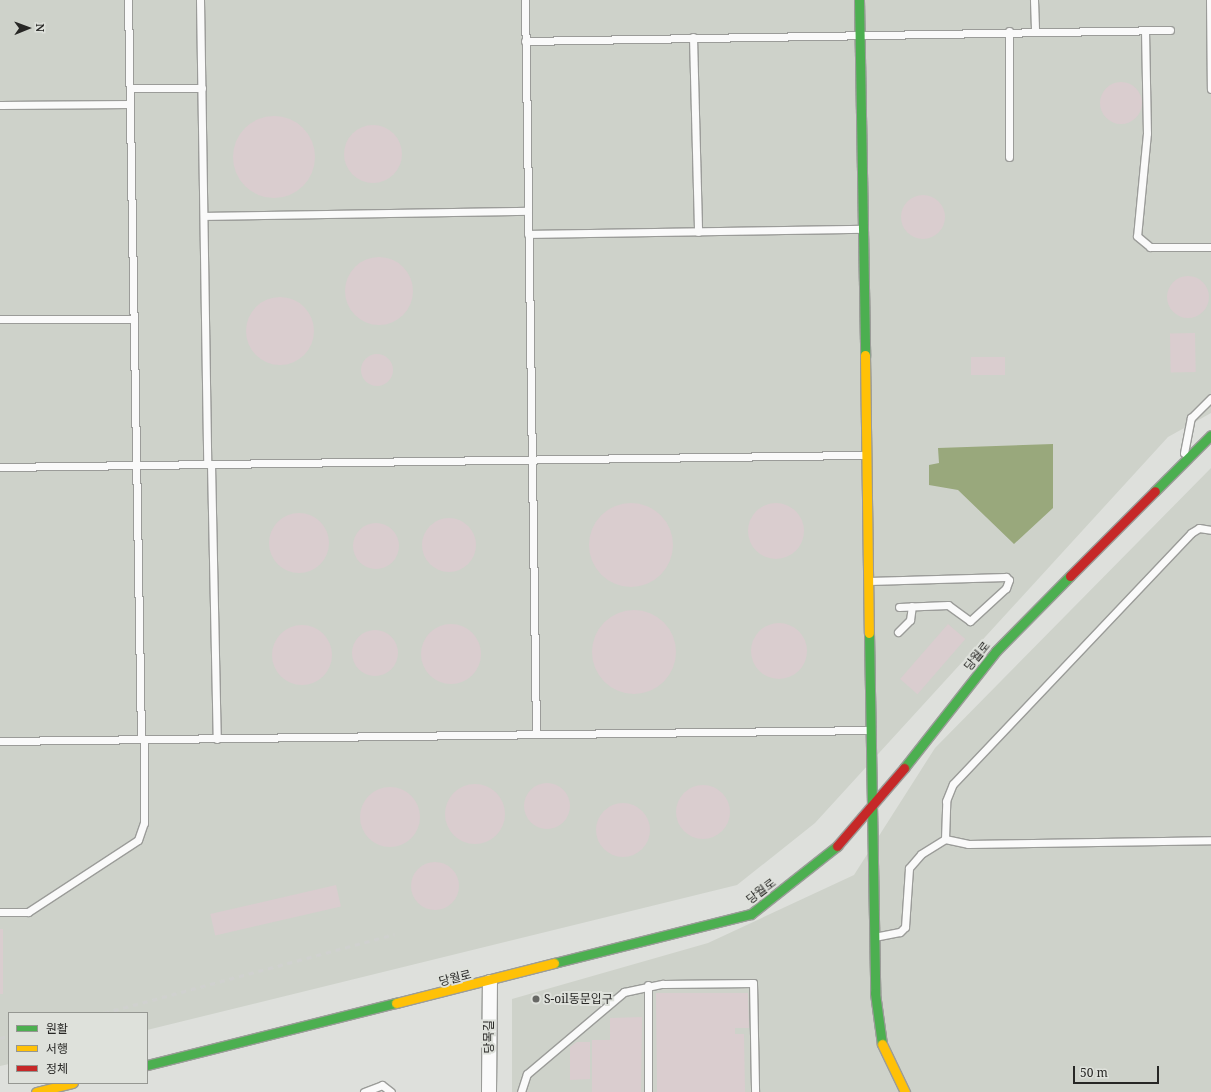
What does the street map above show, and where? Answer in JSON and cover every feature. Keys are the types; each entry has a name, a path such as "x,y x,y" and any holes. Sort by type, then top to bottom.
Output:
{"main road":[{"path":"860,0 864,455 870,730 870,810 876,993 883,1047 905,1092"},
{"name":"당월로","path":"148,1065 490,982 751,914 826,857 870,810 996,651 1211,435"},
{"path":"36,1092 69,1084"}],"street":[{"name":"당목길","path":"489,1092 490,982"}],"lane":[{"path":"0,912 28,912 138,840 144,823 128,0"},
{"path":"200,0 209,464 217,739"},
{"path":"525,0 536,734"},
{"path":"1034,0 1035,31"},
{"path":"1210,0 1211,89"},
{"path":"1146,30 1148,133 1137,236 1150,247 1211,247"},
{"path":"525,40 860,33 1170,30"},
{"path":"1009,31 1009,157"},
{"path":"693,37 698,232"},
{"path":"130,88 202,88"},
{"path":"0,105 130,104"},
{"path":"204,216 528,211"},
{"path":"528,234 862,229"},
{"path":"0,319 134,319"},
{"path":"1181,466 1192,418 1211,398"},
{"path":"0,467 864,455"},
{"path":"945,840 946,801 953,784 1191,533 1200,528 1211,530"},
{"path":"867,581 1006,577 1009,580 1006,588 970,621 948,605 899,607"},
{"path":"898,632 910,620 912,606"},
{"path":"0,741 870,730"},
{"path":"874,936 900,932 905,926 909,868 921,854 945,840 968,844 1211,840"},
{"path":"520,1092 527,1074 616,998 648,985 753,983 755,1092"},
{"path":"648,985 648,1092"},
{"path":"364,1092 382,1085 391,1092"}],"shaded area":[{"path":"0,0 1211,0 1211,413 1168,437 815,823 737,885 148,1030 148,1012 8,1012 8,1064 0,1066"},
{"path":"1053,444 1053,508 1014,544 958,490 929,485 929,465 939,463 938,448"},
{"path":"1211,468 1211,1092 512,1092 512,999 708,943 854,875 935,748"}],"building":[{"path":"1117,82 1125,82 1133,85 1139,91 1142,103 1139,115 1133,121 1125,124 1117,124 1109,121 1103,115 1100,107 1100,99 1103,91 1109,85"},
{"path":"274,116 290,119 303,128 312,141 315,157 312,173 303,186 290,195 274,198 258,195 245,186 236,173 233,157 236,141 245,128 258,119"},
{"path":"373,125 384,127 397,138 400,143 402,154 400,165 389,178 384,181 373,183 362,181 349,170 346,165 344,154 346,143 357,130 362,127"},
{"path":"919,195 927,195 939,201 945,213 945,221 939,233 927,239 919,239 907,233 901,221 901,213 907,201"},
{"path":"379,257 392,260 403,267 410,278 413,291 410,304 403,315 392,322 379,325 366,322 355,315 348,304 345,291 348,278 355,267 366,260"},
{"path":"1184,276 1192,276 1200,279 1206,285 1209,297 1206,309 1200,315 1192,318 1184,318 1176,315 1170,309 1167,301 1167,293 1170,285 1176,279"},
{"path":"280,297 293,300 304,307 311,318 314,331 311,344 304,355 293,362 280,365 267,362 256,355 249,344 246,331 249,318 256,307 267,300"},
{"path":"1170,333 1195,333 1196,372 1171,372"},
{"path":"374,354 380,354 389,358 393,370 389,382 380,386 374,386 365,382 361,373 361,367 365,358"},
{"path":"971,357 1005,357 1005,375 971,375"},
{"path":"631,503 647,506 661,515 670,529 673,545 670,561 661,575 647,584 631,587 615,584 601,575 592,561 589,545 592,529 601,515 615,506"},
{"path":"770,503 782,503 796,511 804,525 802,542 796,551 782,559 770,559 760,554 753,547 748,537 748,525 753,515 760,508"},
{"path":"299,513 316,518 324,526 329,543 324,560 316,568 299,573 282,568 274,560 269,543 274,526 282,518"},
{"path":"449,518 459,520 468,526 474,535 476,545 474,555 468,564 459,570 449,572 439,570 430,564 424,555 422,545 424,535 430,526 439,520"},
{"path":"371,523 381,523 393,529 398,537 398,555 393,563 385,568 371,569 363,566 356,559 353,551 353,541 356,533 363,526"},
{"path":"634,610 650,613 664,622 673,636 676,652 673,668 664,682 650,691 634,694 618,691 604,682 595,668 592,652 595,636 604,622 618,613"},
{"path":"773,623 785,623 799,631 807,645 805,662 799,671 785,679 773,679 763,674 756,667 751,657 751,645 756,635 763,628"},
{"path":"451,624 468,629 476,637 481,654 476,671 468,679 451,684 434,679 426,671 421,654 426,637 434,629"},
{"path":"948,624 965,639 917,694 900,679"},
{"path":"302,625 319,630 327,638 332,655 327,672 319,680 302,685 285,680 277,672 272,655 277,638 285,630"},
{"path":"370,630 380,630 392,636 397,644 397,662 392,670 384,675 370,676 362,673 355,666 352,658 352,648 355,640 362,633"},
{"path":"542,783 552,783 564,789 569,797 569,815 564,823 556,828 542,829 534,826 527,819 524,811 524,801 527,793 534,786"},
{"path":"475,784 492,789 500,797 505,814 500,831 492,839 475,844 458,839 450,831 445,814 450,797 458,789"},
{"path":"703,785 713,787 722,793 728,802 730,812 728,822 722,831 713,837 703,839 693,837 684,831 678,822 676,812 678,802 684,793 693,787"},
{"path":"390,787 407,792 415,800 420,817 415,834 407,842 390,847 373,842 365,834 360,817 365,800 373,792"},
{"path":"623,803 633,805 642,811 648,820 650,830 648,840 642,849 633,855 623,857 613,855 604,849 598,840 596,830 598,820 604,811 613,805"},
{"path":"435,862 444,864 452,869 457,877 459,886 457,895 452,903 444,908 435,910 426,908 418,903 413,895 411,886 413,877 418,869 426,864"},
{"path":"336,885 341,906 215,935 210,914"},
{"path":"0,929 3,929 3,994 0,994"},
{"path":"656,993 748,993 749,1028 735,1028 735,1034 744,1034 745,1092 657,1092"},
{"path":"642,1017 641,1092 592,1092 592,1040 610,1040 610,1018"},
{"path":"577,1042 590,1042 590,1079 570,1080 570,1047"}],"railway":[{"path":"108,1012 394,934"},
{"path":"0,1038 8,1036"}],"traffic: fast":[{"path":"859,0 865,355"},
{"path":"1155,491 1211,435"},
{"path":"904,768 996,651 1070,576"},
{"path":"869,633 875,993 882,1044"},
{"path":"554,963 751,914 837,846"},
{"path":"148,1065 396,1003"}],"traffic: slow":[{"path":"865,355 869,633"},
{"path":"396,1003 554,963"},
{"path":"882,1044 905,1092"},
{"path":"36,1092 69,1084"}],"traffic: jam":[{"path":"1070,576 1155,491"},
{"path":"837,846 904,768"}],"place":[{"name":"S-oil동문입구","path":"536,999"}]}
